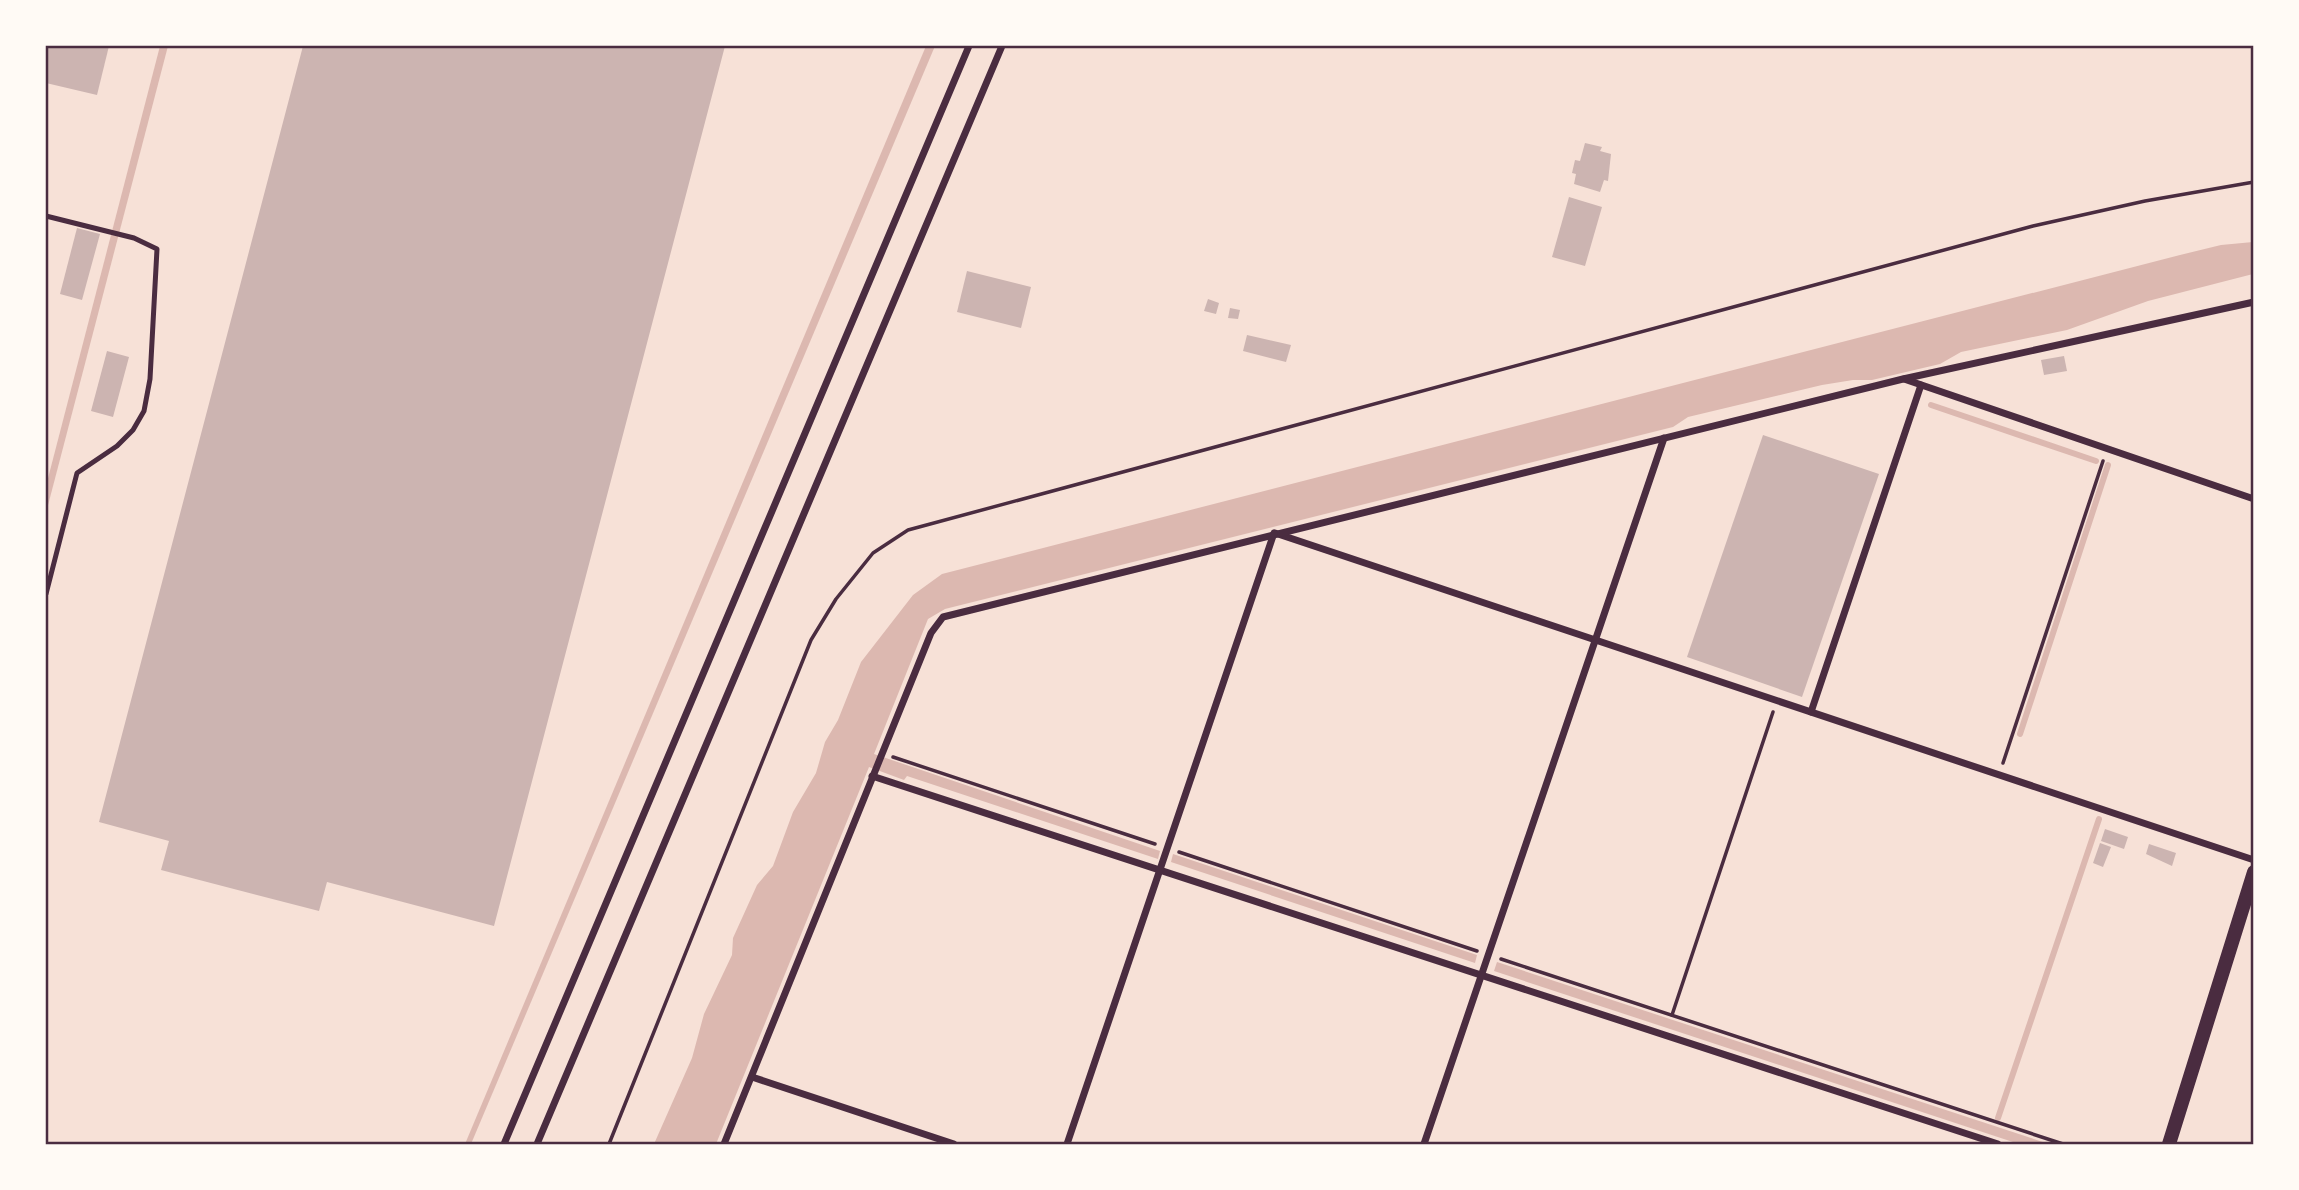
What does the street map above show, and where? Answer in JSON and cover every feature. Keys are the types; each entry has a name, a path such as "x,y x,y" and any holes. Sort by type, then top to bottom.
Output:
{"main road":[{"path":"2169,1144 2253,872"}],"street":[{"path":"504,1144 969,46"},
{"path":"537,1144 1002,46"},
{"path":"724,1144 881,753 931,633 943,617 1903,379 2253,302"},
{"path":"1903,379 2253,499"},
{"path":"1811,712 1921,385"},
{"path":"1424,1144 1593,639 1664,438"},
{"path":"1274,533 2253,860"},
{"path":"1067,1144 1274,533"},
{"path":"873,773 1160,870 1998,1144"},
{"path":"752,1077 954,1144"}],"lane":[{"path":"46,216 121,235 157,249 150,379 144,411 133,430 117,446 77,473 46,594"}],"path":[{"path":"608,1144 811,640 836,599 873,554 908,530 2033,226 2145,201 2253,182"},
{"path":"1998,775 2107,449"},
{"path":"1672,1015 1777,701"},
{"path":"881,753 2063,1144"}],"shaded area":[{"path":"160,46 168,46 46,513 46,486"},
{"path":"926,46 935,46 471,1144 465,1144"},
{"path":"2253,242 2253,274 2148,301 2067,330 1961,352 1940,364 1872,380 1822,385 1688,417 1673,427 945,609 928,619 874,754 1160,851 1158,859 907,776 904,780 869,767 716,1144 654,1144 692,1058 704,1014 732,955 733,938 757,885 773,866 793,812 816,773 825,742 838,720 861,662 913,595 942,574 2180,255 2221,245"},
{"path":"1173,854 1477,955 1475,963 1171,862"},
{"path":"1497,962 2049,1144 2019,1144 1494,971"}],"building":[{"path":"46,46 109,46 97,95 46,83"},
{"path":"303,46 725,46 494,926 327,882 319,911 161,870 169,841 99,822"},
{"path":"1585,143 1602,147 1600,151 1611,154 1608,181 1604,180 1600,192 1574,184 1576,174 1572,173 1575,160 1580,161"},
{"path":"1569,197 1602,207 1585,266 1552,257"},
{"path":"77,228 100,234 82,300 60,294"},
{"path":"967,271 1031,287 1021,328 957,312"},
{"path":"1208,299 1219,303 1216,314 1204,311"},
{"path":"1230,308 1240,310 1238,319 1228,318"},
{"path":"1247,335 1291,345 1286,362 1243,351"},
{"path":"107,351 129,357 113,417 91,411"},
{"path":"2064,356 2067,371 2044,375 2041,360"},
{"path":"1763,435 1879,474 1802,697 1687,657"},
{"path":"2105,829 2128,837 2124,849 2101,841"},
{"path":"2100,843 2111,847 2103,867 2093,863"},
{"path":"2149,844 2176,853 2172,866 2146,854"}],"waterway":[{"path":"1931,405 2096,461"},
{"path":"2020,734 2108,465"},
{"path":"1998,1118 2099,819"}]}
